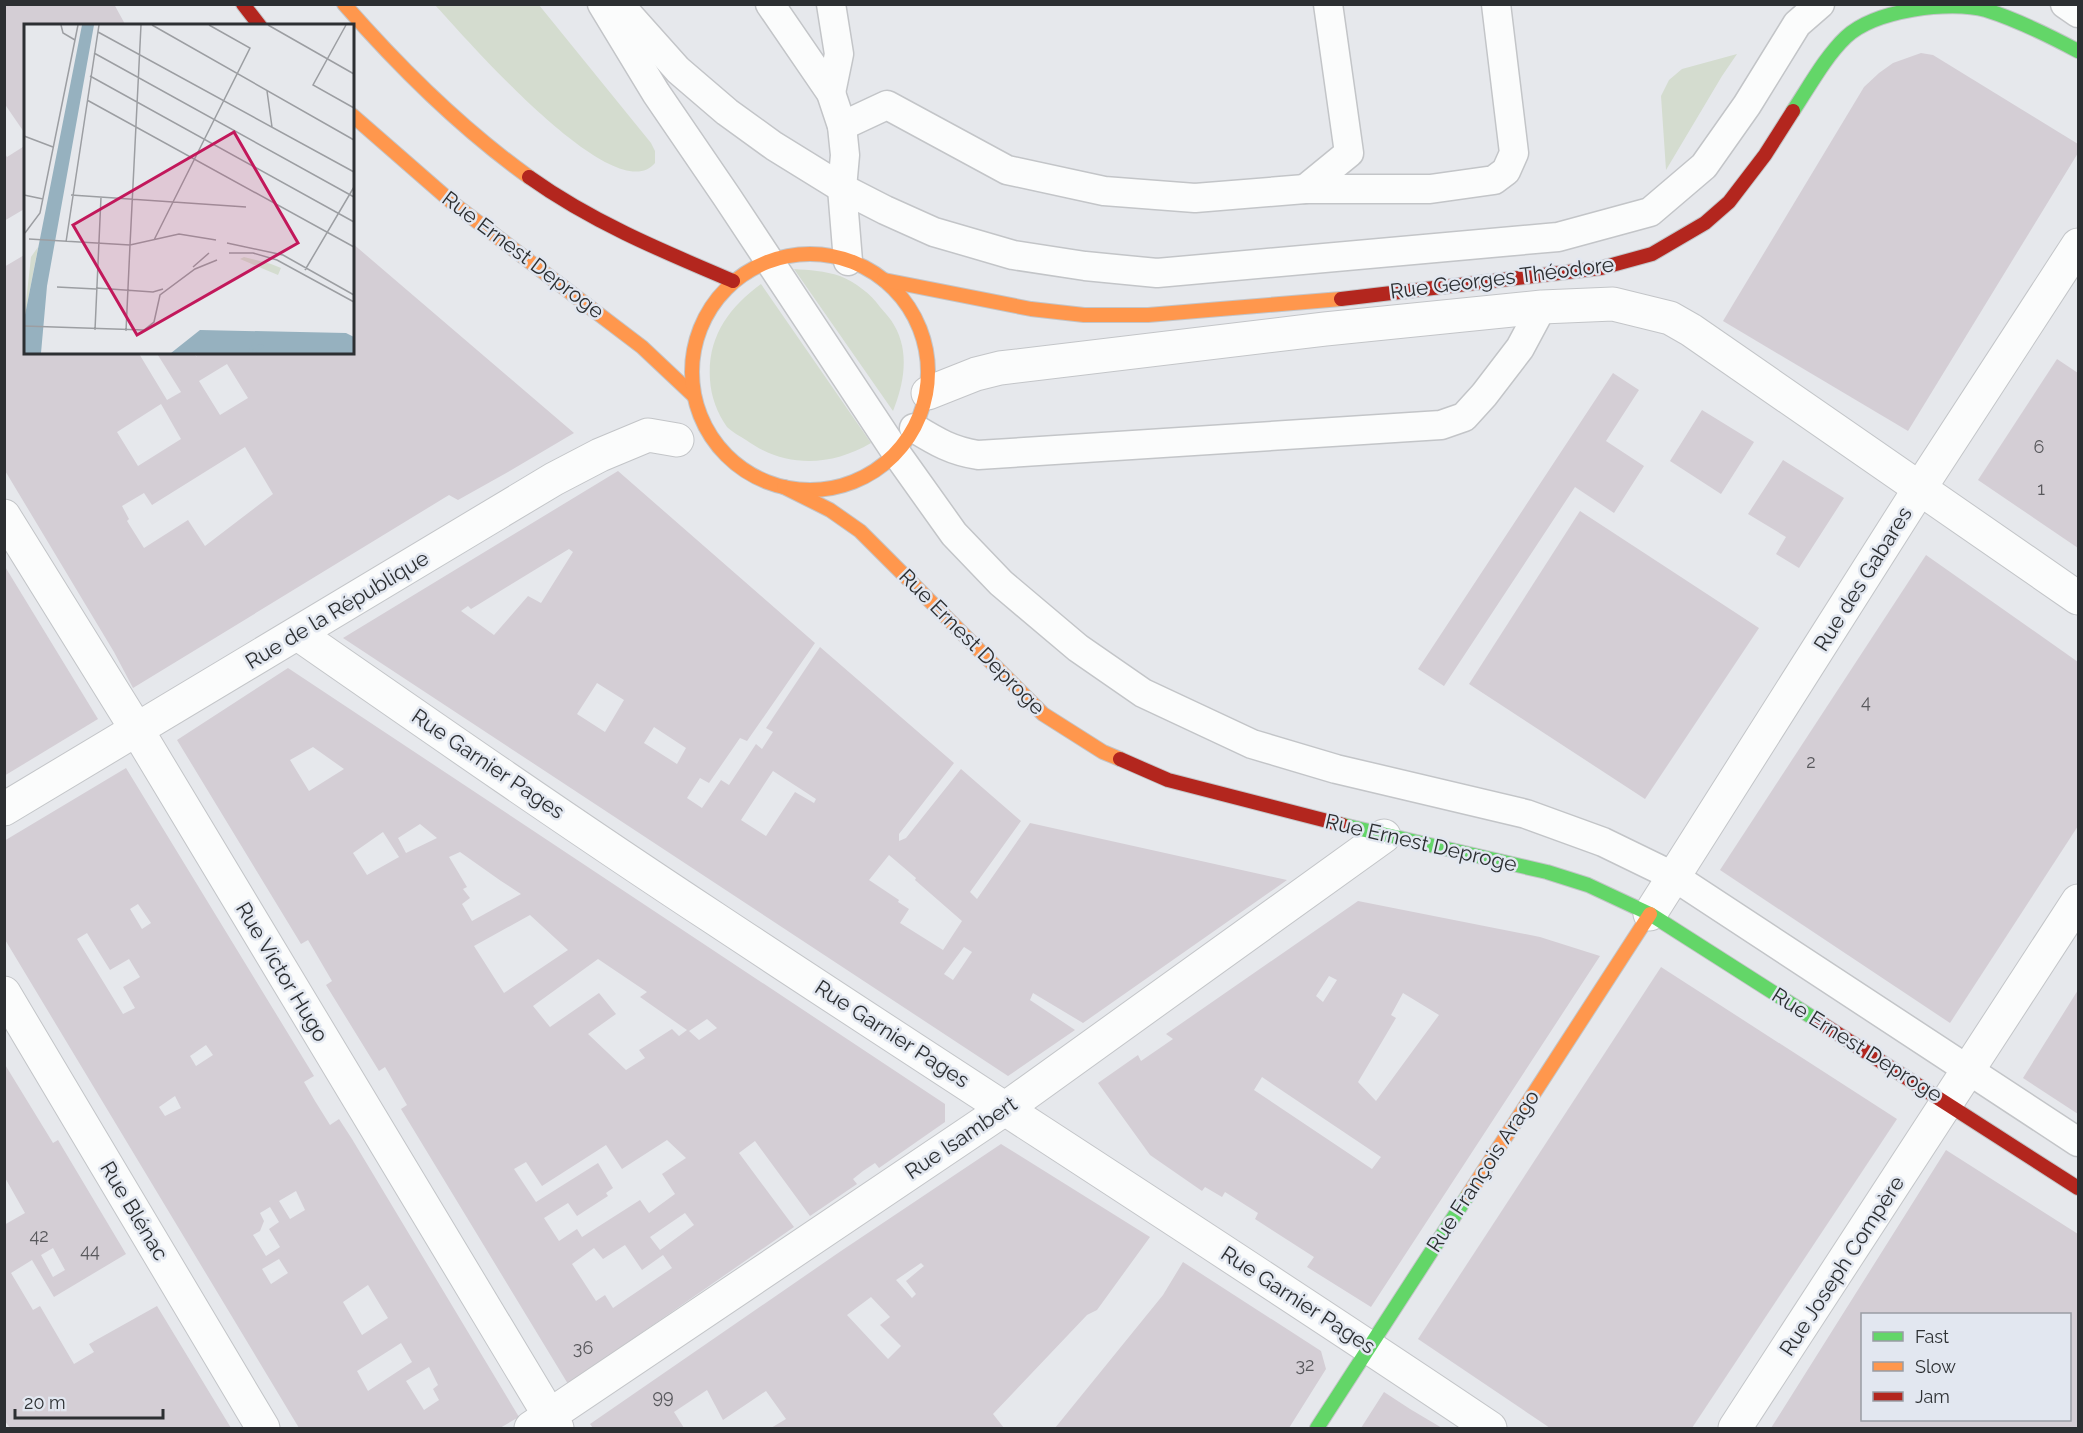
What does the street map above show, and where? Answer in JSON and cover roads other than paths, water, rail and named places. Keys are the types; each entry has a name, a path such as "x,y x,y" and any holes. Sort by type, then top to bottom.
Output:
{"main road":[{"path":"243,4 258,24"},
{"path":"344,4 409,75 456,119 540,184 580,210 649,246 733,281"},
{"name":"Rue Georges Théodore","path":"884,280 954,296 1031,309 1084,315 1148,315 1452,287 1601,268 1652,254 1705,224 1729,202 1766,155 1819,72 1847,36 1879,18 1913,8 1946,6 1984,9 2036,30 2079,51"},
{"name":"Rue Ernest Deproge","path":"354,117 454,204 642,347 693,395"},
{"path":"808,254 848,261 884,280 906,304 922,334 928,366 928,393 914,428 897,454 864,478 847,486 825,490 784,488 752,476 725,455 705,428 693,395 691,364 698,333 712,305 733,281 750,269 769,261 808,254"},
{"name":"Rue Ernest Deproge","path":"784,488 830,510 860,531 1024,697 1043,714 1103,752 1168,780 1384,836 1546,872 1588,885 1650,914 2079,1188"},
{"name":"Rue François Arago","path":"1317,1428 1650,914"}],"street":[{"name":"Rue des Gabares","path":"1650,914 1920,488 2079,245"},
{"path":"928,393 976,374 1000,368 1325,329 1542,307 1613,304 1670,318 1691,330 2079,598"},
{"name":"Rue de la République","path":"4,809 554,479 600,455 648,435 677,440"},
{"name":"Rue Victor Hugo","path":"4,516 137,730 546,1424"},
{"name":"Rue Garnier Pages","path":"298,634 712,917 1370,1347 1490,1428"},
{"name":"Rue Isambert","path":"546,1424 1006,1108 1384,836"},
{"name":"Rue Joseph Compère","path":"1736,1428 2079,901"},
{"name":"Rue Blénac","path":"4,993 263,1428"}],"lane":[{"path":"602,4 656,93 897,454 954,534 1001,583 1078,648 1143,693 1252,744 1336,769 1527,814 1610,845 1673,876 2079,1142"},
{"path":"619,4 678,70 727,112 774,146 842,188 934,232 1013,255 1085,266 1157,273 1558,237 1650,212 1704,166 1747,105 1797,24 1820,4"},
{"path":"770,4 831,93 842,126 845,155 842,188 848,261"},
{"path":"831,4 839,54 831,93"},
{"path":"1305,189 1349,153 1328,4"},
{"path":"842,126 887,105 1007,170 1104,191 1195,198 1305,189 1430,189 1494,180 1506,171 1514,153 1496,4"},
{"path":"2065,4 2079,12"},
{"name":"Rue Georges Théodore","path":"914,428 958,452 978,455 1442,425 1464,417 1484,395 1521,348 1542,307"}]}
